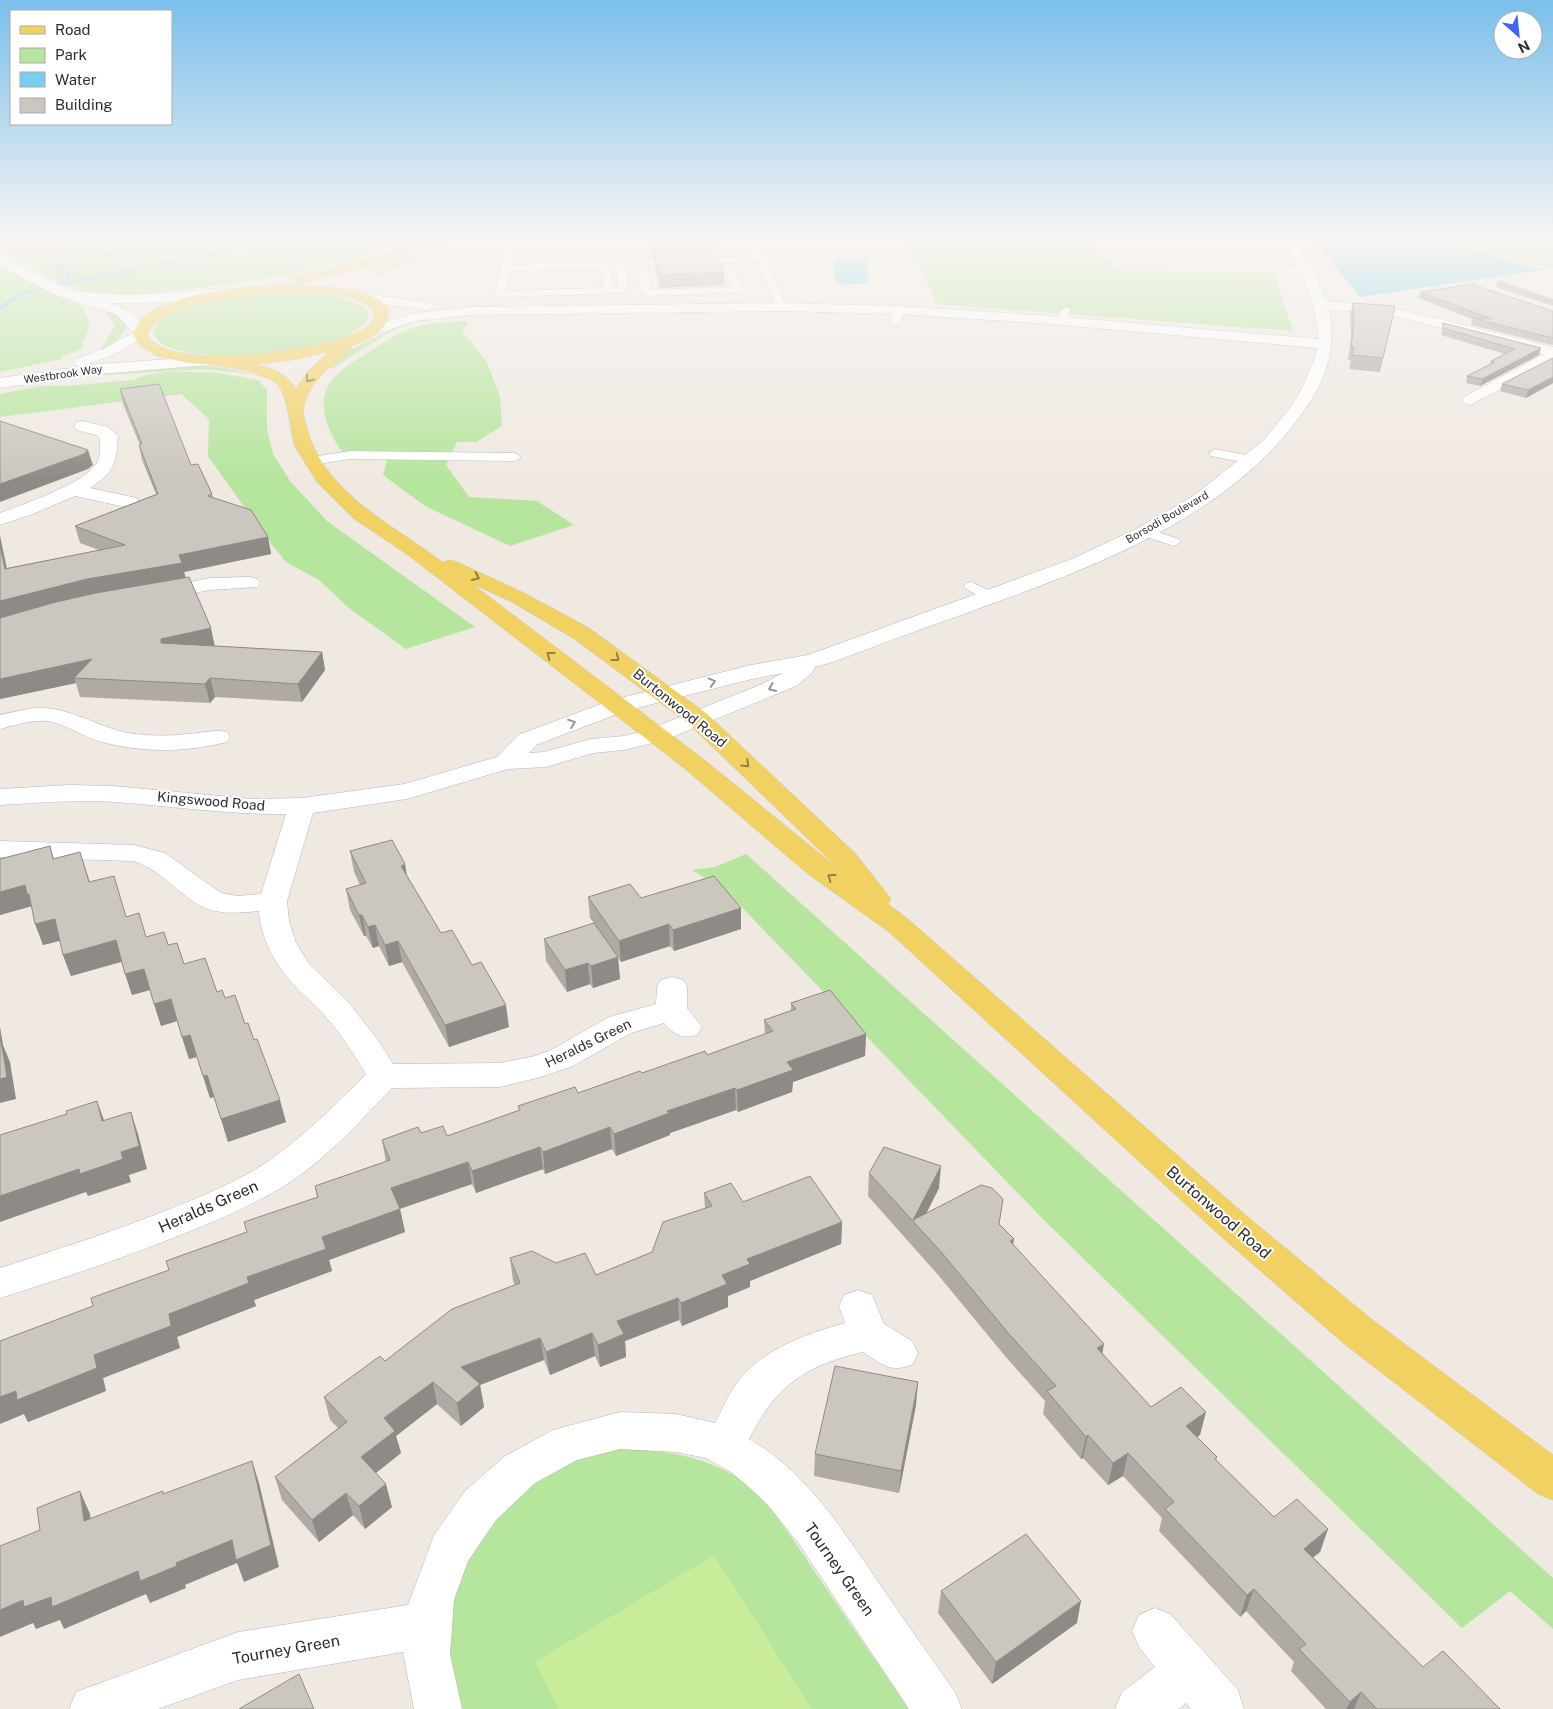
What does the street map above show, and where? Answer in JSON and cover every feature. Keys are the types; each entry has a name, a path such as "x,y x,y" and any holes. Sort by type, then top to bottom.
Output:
{"main road":[{"path":"148,321 140,332 144,343 159,352 184,358 217,361 258,360 298,355 332,347 364,335"},
{"path":"295,407 302,390 317,369 376,326 380,321"},
{"name":"Burtonwood Road","path":"217,361 248,366 276,376 290,391 303,445 312,461 323,478 360,514 415,551 693,763 818,868 899,926 1221,1215 1356,1330 1553,1480"},
{"name":"Burtonwood Road","path":"415,551 494,585 581,633 698,719 845,859 899,926"}],"street":[{"path":"132,321 140,332"},
{"path":"364,335 401,321"},
{"path":"1116,321 1325,344"},
{"name":"Borsodi Boulevard","path":"617,706 751,672 812,661 1079,563 1145,532 1200,500 1270,444 1300,406 1314,382 1322,360 1325,344 1325,321"},
{"path":"1427,321 1553,354"},
{"name":"Westbrook Way","path":"0,383 60,369 95,358 115,349 140,332"},
{"path":"1470,400 1553,354"},
{"name":"Westbrook Way","path":"0,383 99,369 217,361"},
{"path":"0,518 75,490 94,478 103,469 108,461 108,436 102,431 80,426"},
{"path":"75,490 130,502"},
{"path":"139,598 210,584 252,583"},
{"name":"Borsodi Boulevard","path":"656,735 788,681 812,661"},
{"name":"Kingswood Road","path":"506,762 528,740 617,706"},
{"path":"0,722 30,715 55,716 106,736 136,742 191,743 225,736"},
{"name":"Kingswood Road","path":"0,797 68,793 113,794 253,807 302,806 407,791 506,762 546,759 591,746 624,744 656,735"},
{"path":"302,806 273,902 274,920 281,943 298,971 338,1009 384,1076"},
{"path":"0,849 134,853 155,860 212,900 237,905 273,902"},
{"name":"Heralds Green","path":"0,1283 147,1234 218,1205 262,1182 306,1151 384,1076 518,1072 562,1058 620,1025 677,1008"},
{"path":"724,1446 754,1393 770,1374 790,1360 824,1345 875,1331"},
{"name":"Tourney Green","path":"438,1709 426,1662 428,1625 435,1585 449,1550 470,1516 500,1486 532,1461 564,1444 597,1433 630,1429 676,1432 724,1446 756,1467 791,1501 816,1532 938,1709"},
{"name":"Tourney Green","path":"92,1709 238,1656 428,1625"},
{"path":"1155,1631 1221,1707"},
{"path":"1140,1709 1189,1671"}],"lane":[{"path":"312,461 350,455 483,452 515,457"},
{"path":"1215,453 1252,460"},
{"path":"1145,532 1174,542"},
{"path":"971,586 990,596"}],"green space":[{"path":"0,321 88,321 90,325 81,349 61,357 62,359 0,372"},
{"path":"112,321 123,321 126,328 118,340 100,351 115,325"},
{"path":"161,321 367,321 345,337 320,345 273,352 220,355 195,354 175,349 160,342 153,333"},
{"path":"413,321 415,322 393,330 333,368 325,367 368,341"},
{"path":"469,321 462,331 487,362 500,397 502,426 476,442 457,442 446,465 469,497 537,501 574,525 510,546 425,506 383,475 389,453 344,454 333,438 326,418 324,398 332,380 340,371 407,330 433,323"},
{"path":"1158,321 1290,321 1293,331"},
{"path":"191,365 227,368 253,374 204,369 105,375 104,370"},
{"path":"162,372 213,372 258,380 267,390 267,429 273,454 290,481 327,521 475,627 406,649 350,609 319,580 286,562 264,535 208,456 209,419 181,394 0,417 0,394 41,386 66,386 134,380"},
{"path":"746,854 1553,1578 1553,1629 1510,1591 1462,1628 1043,1219 726,891 692,870 715,867"},
{"path":"615,1449 645,1450 690,1457 718,1467 745,1483 769,1508 792,1538 909,1709 463,1709 456,1692 448,1645 454,1595 465,1563 480,1535 525,1488 559,1467 587,1455"},
{"path":"714,1555 812,1709 559,1709 535,1662"}],"building":[{"path":"1354,321 1392,321 1383,358 1352,355 1354,346 1351,346"},
{"path":"1484,321 1553,321 1553,338"},
{"path":"1443,323 1541,348 1482,379 1467,376 1495,362 1491,361 1515,349 1443,328"},
{"path":"1553,358 1553,377 1528,390 1502,384"},
{"path":"159,384 191,465 198,464 212,494 208,496 251,510 268,537 179,555 182,563 87,579 0,601 0,545 5,569 125,545 75,526 158,494 139,445 142,444 120,389"},
{"path":"0,421 88,450 84,454 0,484"},
{"path":"189,577 211,628 161,639 161,643 322,652 298,684 210,678 205,684 74,678 92,659 0,679 0,618 96,593"},
{"path":"392,840 405,864 401,866 441,933 452,930 472,965 481,962 506,1005 445,1025 398,941 385,945 375,925 368,927 362,915 359,915 346,889 366,883 350,851"},
{"path":"50,846 53,859 80,852 89,882 114,876 126,917 139,913 146,937 164,932 168,945 177,943 184,964 205,958 217,992 222,990 225,998 235,995 245,1024 248,1023 254,1040 257,1039 280,1100 221,1119 207,1075 203,1076 190,1035 182,1037 171,999 154,1004 144,969 125,974 116,940 63,955 55,919 35,924 29,894 27,894 25,885 0,892 0,859"},
{"path":"714,876 741,908 673,930 669,924 619,941 588,897 630,884 641,898"},
{"path":"594,923 618,957 591,966 588,963 565,970 544,939"},
{"path":"830,990 866,1034 787,1062 793,1070 737,1090 735,1088 667,1111 669,1113 614,1134 610,1127 543,1152 540,1147 472,1171 468,1162 391,1188 400,1209 322,1237 326,1249 247,1277 249,1283 169,1314 171,1326 94,1355 97,1368 17,1400 16,1391 0,1397 0,1341 93,1306 91,1298 169,1270 166,1261 247,1232 244,1222 318,1197 315,1186 390,1160 382,1140 418,1127 421,1133 443,1126 447,1136 520,1110 518,1106 575,1087 578,1093 705,1051 707,1055 773,1031 764,1020 796,1009 791,1003"},
{"path":"0,1041 7,1077 0,1079"},
{"path":"97,1101 102,1121 131,1112 139,1146 121,1152 123,1159 80,1174 79,1169 0,1196 0,1135 67,1114 66,1111"},
{"path":"884,1147 941,1166 913,1220 981,1185 992,1188 1003,1199 999,1224 1014,1239 1010,1241 1104,1344 1097,1348 1151,1407 1181,1387 1206,1412 1186,1426 1217,1457 1215,1459 1274,1517 1297,1499 1328,1529 1304,1549 1423,1667 1443,1651 1500,1709 1377,1709 1361,1692 1350,1702 1299,1649 1306,1644 1254,1589 1247,1595 1165,1509 1174,1502 1128,1453 1113,1463 1088,1435 1086,1437 1047,1391 1056,1386 1009,1334 942,1253 869,1173"},
{"path":"810,1176 842,1222 747,1259 750,1264 722,1275 727,1284 681,1303 678,1298 617,1321 624,1334 598,1345 592,1333 546,1352 540,1338 461,1367 480,1384 457,1403 433,1382 384,1418 395,1431 361,1457 386,1484 359,1506 346,1493 312,1520 275,1477 347,1422 324,1397 380,1356 385,1361 452,1309 520,1283 510,1258 532,1251 556,1263 585,1253 596,1275 652,1252 663,1222 712,1206 704,1193 731,1183 743,1202"},
{"path":"835,1366 918,1382 901,1471 815,1454"},
{"path":"252,1461 271,1545 236,1560 232,1540 176,1563 177,1566 140,1581 138,1571 52,1607 51,1597 24,1607 23,1600 0,1610 0,1546 40,1530 37,1508 80,1491 84,1521 163,1491 163,1494"},
{"path":"1026,1534 1081,1601 996,1662 941,1591"},
{"path":"299,1674 314,1709 239,1709"}]}
